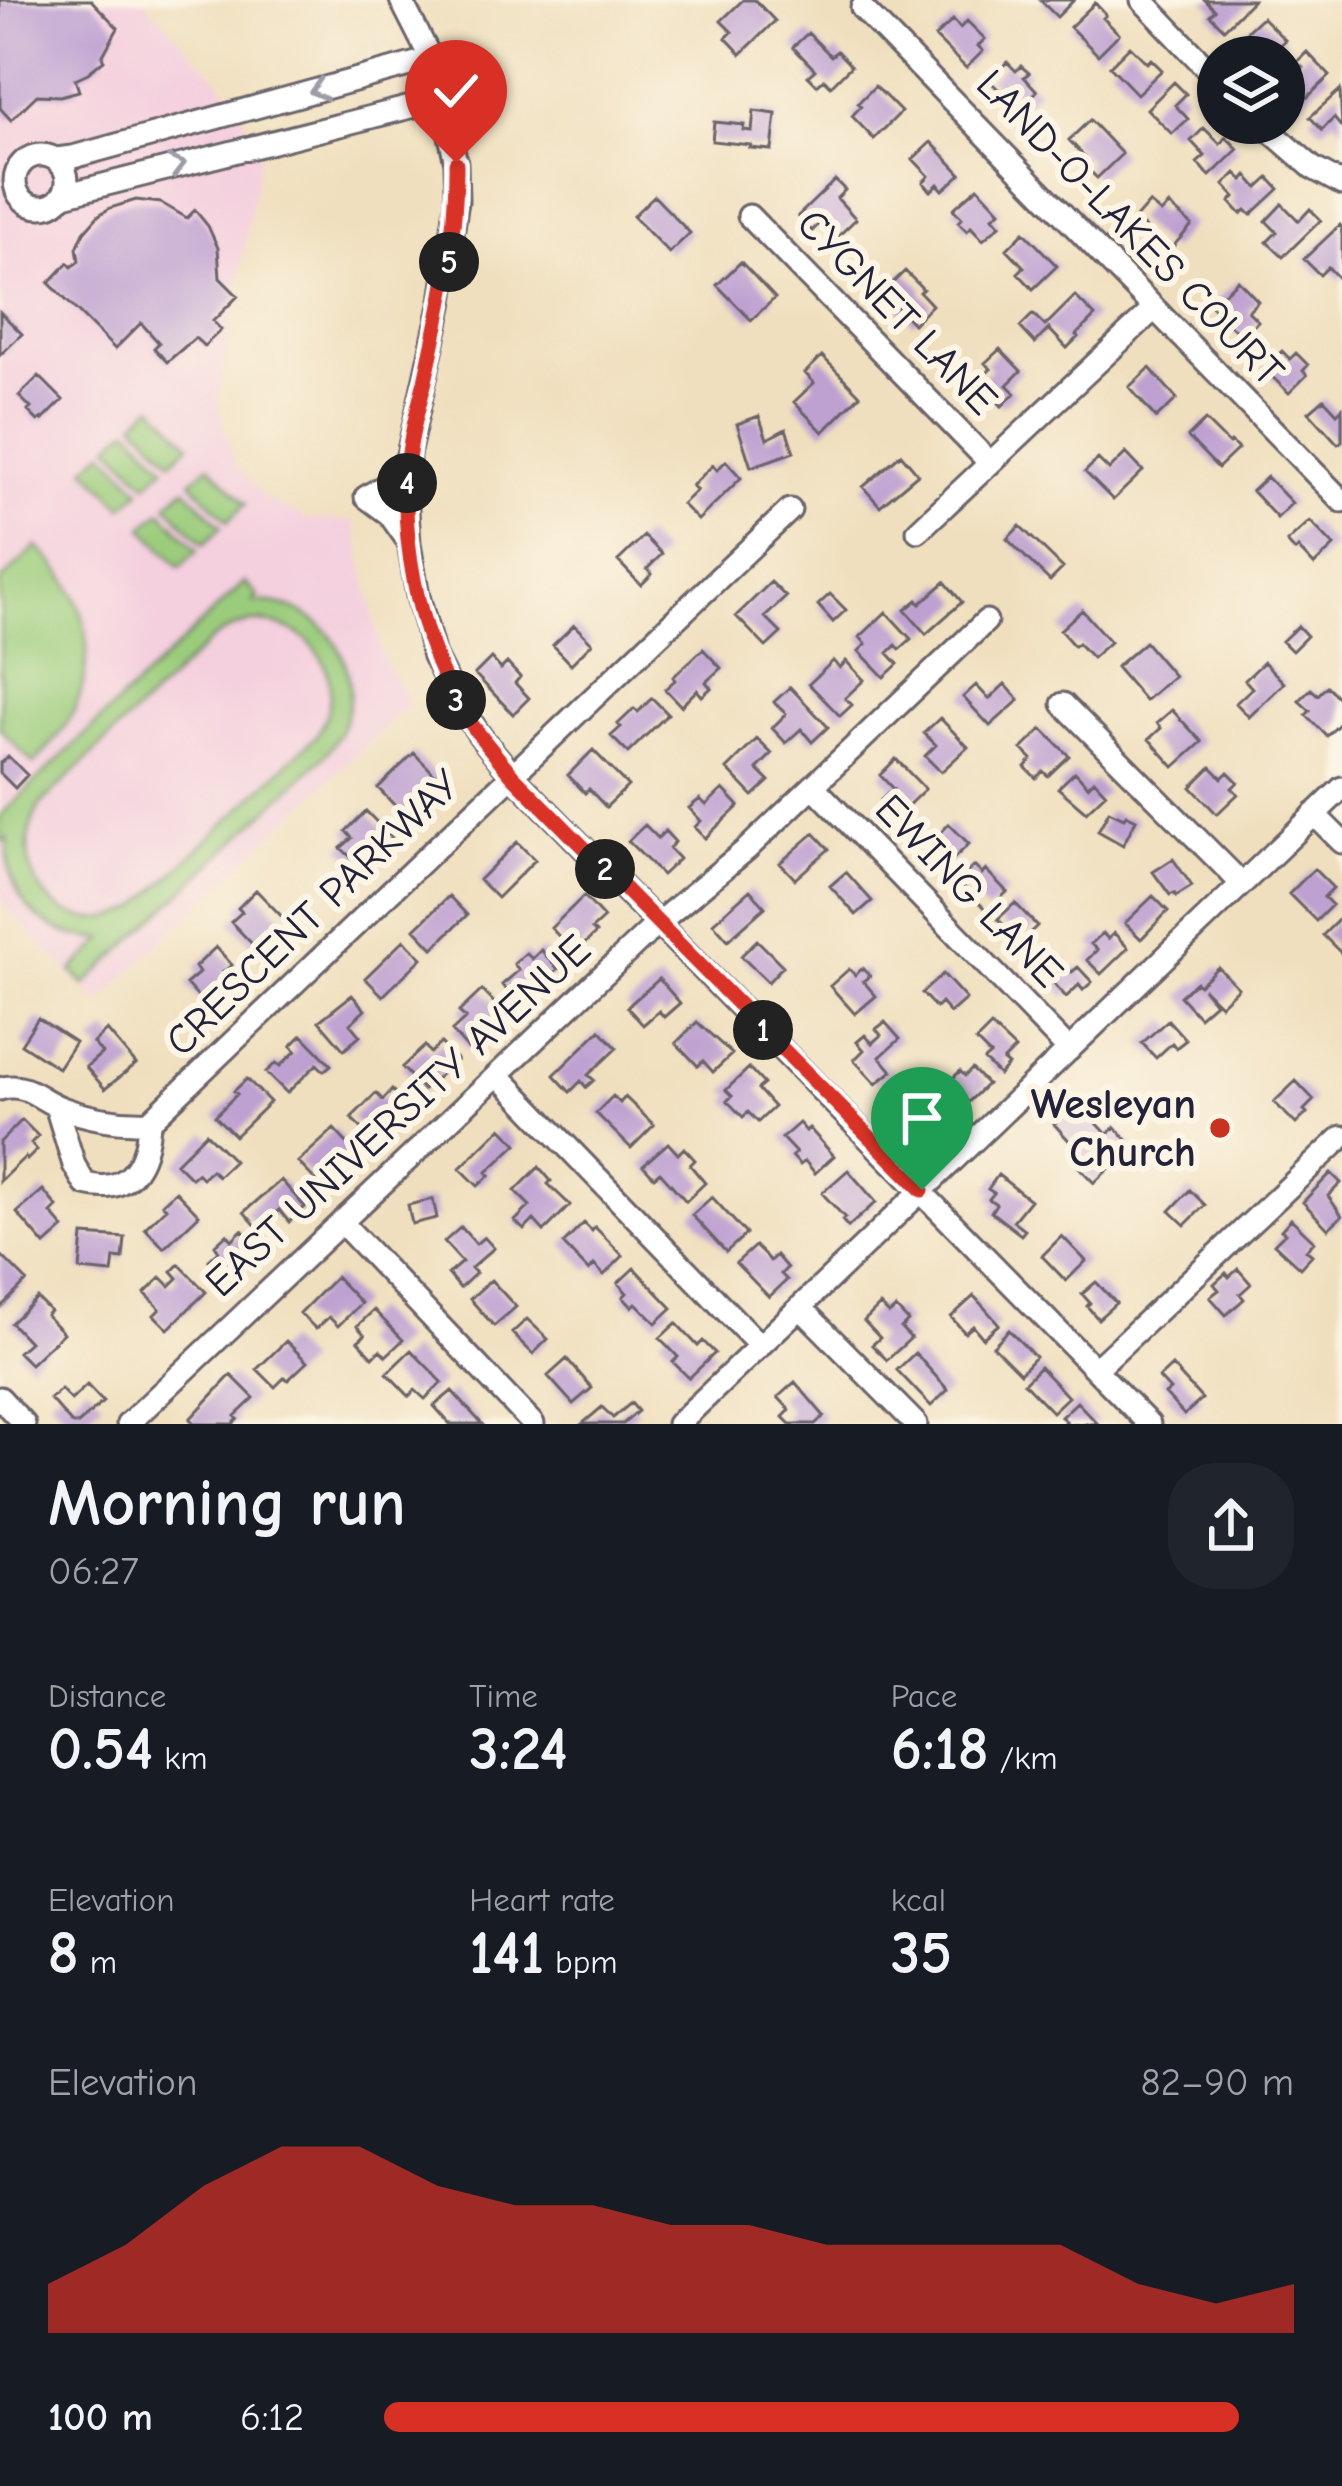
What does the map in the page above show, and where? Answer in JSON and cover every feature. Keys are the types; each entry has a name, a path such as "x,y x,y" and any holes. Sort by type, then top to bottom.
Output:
{"street":[{"path":"401,0 431,59 456,163 453,239 408,455 406,511 418,596 434,656 456,700 513,776 1149,1424"},
{"path":"1142,0 1197,58"},
{"name":"LAND-O-LAKES COURT","path":"862,8 1342,502"},
{"path":"431,59 73,157 41,155 25,161 16,187 23,199 38,207 51,205 64,195 442,99"},
{"path":"1285,144 1313,168 1342,184"},
{"path":"56,159 67,176 64,195"},
{"name":"CYGNET LANE","path":"748,216 990,464"},
{"path":"918,531 1154,310"},
{"path":"408,455 395,479 366,497 389,514 409,544"},
{"name":"CRESCENT PARKWAY","path":"56,1106 74,1165 85,1184 103,1189 118,1186 134,1173 149,1122 790,510"},
{"name":"EAST UNIVERSITY AVENUE","path":"128,1424 658,923 748,849 986,621"},
{"path":"1063,704 1242,884"},
{"name":"EWING LANE","path":"813,787 1069,1050"},
{"path":"678,1424 1342,788"},
{"path":"1315,814 1342,842"},
{"path":"498,1075 760,1346"},
{"path":"0,1089 13,1085 35,1091 56,1106 107,1121 149,1122"},
{"path":"1096,1369 1342,1137"},
{"path":"343,1224 533,1424"},
{"path":"800,1306 916,1424"},
{"path":"0,1399 24,1424"}],"shaded area":[{"path":"0,0 143,0 239,102 260,158 217,403 234,463 266,500 309,520 354,521 382,656 409,703 98,1003 0,901"}],"green space":[{"path":"153,405 190,444 172,461 135,422"},
{"path":"129,428 165,467 147,484 110,445"},
{"path":"104,451 141,490 123,507 86,468"},
{"path":"209,465 246,504 228,521 191,482"},
{"path":"185,488 222,527 204,544 167,505"},
{"path":"161,511 198,550 180,567 143,528"},
{"path":"37,546 67,581 84,621 87,642 74,710 34,764 0,729 0,582"},
{"path":"245,582 258,596 253,602 284,606 309,617 329,634 342,656 349,680 348,706 339,733 322,758 85,985 72,971 104,939 63,932 32,911 12,880 7,838 0,841 0,816","holes":["250,622 273,624 309,642 328,675 326,715 316,736 138,907 112,917 87,918 47,898 28,856 30,831 40,805 210,641"]}],"building":[{"path":"0,0 91,0 118,28 104,60 75,79 79,91 37,95 11,120 0,108"},
{"path":"743,0 755,0 775,21 741,54 726,38 732,32 721,21"},
{"path":"1040,0 1074,0 1057,17"},
{"path":"1205,0 1253,0 1224,29 1210,15 1215,10"},
{"path":"1095,3 1119,34 1098,55 1070,27"},
{"path":"1262,17 1281,36 1248,36 1245,33"},
{"path":"953,20 960,28 967,21 985,39 978,46 983,51 966,68 935,37"},
{"path":"808,33 831,56 837,51 851,66 831,86 824,79 817,85 808,76 815,70 793,47"},
{"path":"1130,46 1162,70 1137,94 1110,66"},
{"path":"1305,54 1330,76 1305,99"},
{"path":"1007,62 1016,71 1021,66 1029,73 1024,77 1037,91 1022,107 989,80"},
{"path":"1174,82 1186,94 1175,105 1188,119 1172,134 1147,109"},
{"path":"875,86 901,112 874,139 852,116"},
{"path":"1340,90 1342,128 1334,118 1322,130 1310,117"},
{"path":"754,111 776,114 772,150 712,141 714,122 744,125 743,130 752,131"},
{"path":"1090,120 1122,154 1097,178 1085,166 1090,162 1069,140"},
{"path":"1197,135 1197,144 1233,144 1238,149 1210,176 1197,163 1205,156 1191,141"},
{"path":"931,142 961,174 943,190 938,184 931,191 923,182 929,176 913,159"},
{"path":"1236,173 1243,180 1247,175 1258,188 1269,178 1279,189 1251,215 1246,210 1241,214 1224,185"},
{"path":"835,180 845,190 837,198 856,219 834,240 819,224 812,231 798,216"},
{"path":"978,187 1000,211 993,217 1000,225 983,240 958,222 962,218 953,209"},
{"path":"654,196 690,233 669,253 633,216"},
{"path":"136,200 161,203 187,218 195,210 218,248 220,278 238,296 213,321 221,330 204,346 195,338 167,362 154,348 159,343 141,323 115,349 49,283 68,263 72,267 79,261 77,248 99,215"},
{"path":"1149,203 1161,213 1169,205 1192,225 1170,250 1135,219"},
{"path":"1282,204 1299,221 1310,209 1321,220 1283,257 1267,242 1277,232 1266,221"},
{"path":"1340,225 1342,282 1328,267 1320,275 1304,259"},
{"path":"1024,232 1057,266 1033,289 1018,273 1024,267 1007,249"},
{"path":"741,262 775,298 751,320 717,285"},
{"path":"905,271 932,305 913,324 895,304 890,309 878,297"},
{"path":"1238,280 1258,301 1248,311 1258,321 1242,337 1211,306"},
{"path":"1075,296 1095,316 1067,348 1049,329 1035,343 1020,327 1033,314 1045,326"},
{"path":"0,312 22,334 0,355"},
{"path":"1000,349 1021,371 1007,385 1015,393 1002,406 978,381 991,369 985,363"},
{"path":"1282,351 1290,359 1296,353 1308,365 1303,371 1307,375 1289,393 1264,369"},
{"path":"822,356 860,395 823,432 794,402 814,383 805,373"},
{"path":"1150,368 1177,399 1156,418 1129,387"},
{"path":"39,376 63,400 38,421 19,396"},
{"path":"1324,399 1337,413 1342,408 1342,441 1338,444 1309,412"},
{"path":"759,416 767,439 786,429 794,452 751,467 737,424"},
{"path":"1205,420 1238,449 1218,468 1188,437"},
{"path":"1126,453 1143,471 1113,500 1085,472 1098,459 1109,470"},
{"path":"901,454 918,474 880,506 863,487"},
{"path":"726,461 741,478 698,520 682,504 713,465 717,470"},
{"path":"1267,477 1292,503 1277,518 1252,491"},
{"path":"1310,521 1334,546 1314,565 1287,542"},
{"path":"1020,526 1063,568 1050,581 1007,539"},
{"path":"644,536 662,554 647,569 652,574 641,585 618,561"},
{"path":"771,582 786,597 765,617 781,633 766,647 736,616"},
{"path":"945,582 962,602 926,634 905,610 917,600 920,604"},
{"path":"830,594 846,610 833,622 818,605"},
{"path":"1082,610 1110,642 1092,658 1060,630"},
{"path":"886,612 911,639 888,653 898,664 884,677 859,651 866,644 860,637"},
{"path":"574,625 592,643 571,664 553,645"},
{"path":"1298,626 1307,636 1292,651 1282,641"},
{"path":"1145,642 1174,676 1145,701 1116,667"},
{"path":"703,649 721,668 706,682 711,688 702,696 697,690 681,706 665,689"},
{"path":"491,658 501,669 507,663 520,677 515,683 529,698 513,714 475,674"},
{"path":"833,661 840,668 846,661 864,680 845,698 852,705 840,716 809,684"},
{"path":"1264,662 1284,683 1249,717 1236,703 1252,688 1245,680"},
{"path":"1005,684 1019,700 990,726 963,697 976,685 989,699"},
{"path":"1327,686 1342,701 1342,721 1327,736 1299,701 1311,689 1318,695"},
{"path":"790,687 828,727 812,742 801,729 786,743 772,728 786,714 774,702"},
{"path":"652,698 668,714 628,753 611,736 634,709 638,712"},
{"path":"1172,710 1202,742 1174,767 1149,739 1161,728 1157,723"},
{"path":"940,718 968,747 941,772 925,756 936,745 924,733"},
{"path":"1042,729 1069,756 1048,776 1043,771 1036,778 1025,767 1032,759 1022,749"},
{"path":"757,739 772,754 757,769 769,781 753,796 727,769"},
{"path":"593,750 628,786 606,807 568,775"},
{"path":"414,753 444,784 404,815 378,788"},
{"path":"8,756 27,775 15,788 0,773 0,763"},
{"path":"896,759 925,789 897,816 881,800 893,789 880,775"},
{"path":"1211,767 1222,778 1228,772 1238,782 1232,788 1238,794 1217,814 1191,787"},
{"path":"1075,772 1088,786 1094,780 1106,793 1086,812 1058,788"},
{"path":"723,789 739,806 705,838 695,827 701,821 689,808 700,799 706,805"},
{"path":"366,811 392,838 378,853 373,847 357,863 341,848 352,838 346,831"},
{"path":"1109,811 1136,820 1123,845 1098,831"},
{"path":"949,824 969,844 946,866 927,847"},
{"path":"645,825 658,838 665,831 675,842 669,848 679,859 662,875 628,841"},
{"path":"814,833 829,849 795,879 780,863"},
{"path":"517,842 535,860 497,898 479,880"},
{"path":"1173,859 1192,886 1176,896 1170,895 1153,872"},
{"path":"974,866 982,874 986,870 1007,892 987,911 958,881"},
{"path":"1314,869 1333,888 1324,897 1332,905 1316,921 1289,894"},
{"path":"846,872 872,901 856,915 830,886"},
{"path":"256,890 292,927 278,939 271,932 255,947 231,922"},
{"path":"750,890 765,907 728,940 713,923"},
{"path":"449,896 467,915 433,948 415,929"},
{"path":"584,896 604,918 575,953 551,928"},
{"path":"1153,896 1168,911 1141,939 1125,923"},
{"path":"1015,903 1037,926 1020,942 998,919"},
{"path":"1342,916 1342,954 1323,935"},
{"path":"1103,933 1108,939 1114,933 1128,948 1101,974 1087,960 1097,950 1091,944"},
{"path":"404,940 422,958 383,996 365,978"},
{"path":"757,940 783,966 768,982 741,956"},
{"path":"216,947 232,965 223,972 234,983 207,1007 186,984 199,973 195,967"},
{"path":"541,950 558,969 519,1004 502,985 519,970 514,964 526,953 532,959"},
{"path":"1059,958 1072,972 1078,967 1092,982 1083,990 1079,985 1066,997 1044,972"},
{"path":"1218,967 1238,988 1220,1005 1203,988 1215,1003 1199,1017 1180,996"},
{"path":"863,968 870,976 863,981 876,996 855,1014 830,986 849,969 855,975"},
{"path":"943,974 966,999 950,1013 941,1003 936,1008 922,993"},
{"path":"659,979 680,1003 664,1017 659,1011 643,1025 627,1007"},
{"path":"482,990 506,1015 469,1050 452,1031 466,1018 459,1012"},
{"path":"352,995 365,1010 350,1024 360,1036 344,1050 319,1021"},
{"path":"38,1018 75,1042 58,1068 21,1044"},
{"path":"1168,1020 1186,1040 1176,1048 1172,1043 1156,1058 1142,1043"},
{"path":"697,1022 732,1054 713,1072 703,1061 698,1066 676,1043"},
{"path":"885,1022 900,1039 880,1057 892,1071 876,1084 854,1060 864,1050 857,1042 865,1035 872,1043 881,1035 876,1029"},
{"path":"991,1026 1015,1049 1003,1061 1008,1065 999,1075 984,1060 990,1055 976,1041"},
{"path":"107,1030 136,1064 105,1089 86,1067 102,1053 93,1043"},
{"path":"600,1030 617,1048 588,1075 594,1080 586,1087 581,1081 570,1092 554,1075"},
{"path":"302,1035 331,1065 324,1071 317,1064 287,1093 266,1072 296,1051 291,1046"},
{"path":"441,1043 457,1060 423,1090 402,1067 425,1046 430,1053"},
{"path":"749,1068 764,1084 758,1089 774,1107 758,1122 748,1112 743,1117 727,1101 732,1096 726,1090"},
{"path":"972,1069 987,1084 958,1112 943,1096 960,1071 965,1076"},
{"path":"247,1079 270,1102 235,1136 215,1116"},
{"path":"1296,1081 1314,1100 1296,1124 1274,1102"},
{"path":"901,1087 925,1113 909,1126 886,1101"},
{"path":"392,1090 409,1106 375,1141 351,1118 376,1093 383,1100"},
{"path":"613,1096 620,1103 625,1097 654,1125 631,1148 596,1113"},
{"path":"1078,1103 1107,1134 1115,1127 1133,1146 1094,1183 1076,1164 1084,1157 1054,1124"},
{"path":"22,1120 38,1136 31,1143 37,1150 0,1181 0,1142"},
{"path":"799,1123 834,1156 815,1173 805,1161 800,1165 782,1138"},
{"path":"501,1128 517,1144 478,1186 460,1168"},
{"path":"334,1129 356,1153 324,1189 298,1162"},
{"path":"206,1133 234,1161 218,1176 211,1170 202,1178 197,1173 191,1178 176,1163"},
{"path":"668,1143 678,1154 684,1148 695,1160 690,1165 705,1183 686,1201 660,1172 654,1177 643,1165"},
{"path":"539,1167 551,1181 548,1184 570,1205 544,1231 534,1220 524,1230 515,1221 530,1206 515,1191"},
{"path":"848,1170 876,1202 848,1227 822,1193"},
{"path":"1331,1173 1341,1183 1328,1196 1342,1216 1328,1229 1303,1202"},
{"path":"998,1175 1030,1200 1013,1221 1025,1230 1021,1235 991,1212 996,1204 989,1199 994,1193 988,1189"},
{"path":"281,1180 305,1207 289,1222 279,1210 258,1228 244,1212"},
{"path":"43,1190 57,1207 51,1213 64,1228 45,1245 17,1213"},
{"path":"1190,1190 1205,1205 1185,1225 1170,1211"},
{"path":"176,1191 199,1215 164,1248 145,1228"},
{"path":"712,1197 746,1234 726,1252 692,1215"},
{"path":"433,1199 437,1218 412,1224 408,1205"},
{"path":"1291,1219 1314,1241 1306,1250 1312,1255 1300,1268 1274,1244"},
{"path":"584,1223 592,1231 595,1227 623,1256 604,1275 594,1265 589,1271 563,1244"},
{"path":"461,1227 476,1244 484,1237 494,1248 471,1268 476,1273 460,1288 448,1274 462,1262 444,1242"},
{"path":"242,1230 259,1249 226,1278 209,1260 219,1251 215,1245 227,1234 232,1240"},
{"path":"83,1235 125,1238 123,1259 114,1258 112,1273 80,1270"},
{"path":"1062,1236 1086,1261 1066,1281 1042,1256"},
{"path":"755,1246 770,1261 776,1255 787,1268 781,1274 787,1280 769,1297 736,1263"},
{"path":"0,1254 27,1281 0,1308"},
{"path":"179,1264 206,1292 168,1329 154,1315 160,1309 145,1293 161,1277 170,1286 178,1278 172,1271"},
{"path":"634,1268 672,1308 656,1323 623,1297 627,1293 618,1283"},
{"path":"1238,1269 1251,1284 1240,1294 1244,1299 1226,1315 1210,1297 1219,1290 1214,1284"},
{"path":"336,1277 361,1303 338,1326 329,1317 316,1329 300,1313"},
{"path":"491,1280 516,1307 494,1326 470,1299"},
{"path":"1096,1282 1116,1303 1098,1319 1082,1294"},
{"path":"974,1296 999,1324 983,1338 973,1326 965,1333 951,1317"},
{"path":"37,1298 63,1333 30,1364 18,1352 29,1342 11,1323"},
{"path":"880,1305 889,1314 896,1308 908,1321 901,1328 911,1338 887,1360 872,1345 880,1338 864,1321"},
{"path":"374,1310 403,1340 386,1356 380,1350 373,1357 358,1341 365,1335 357,1326"},
{"path":"527,1319 548,1339 533,1354 512,1333"},
{"path":"676,1323 698,1346 703,1341 715,1353 689,1378 660,1338"},
{"path":"1009,1330 1035,1357 1020,1373 993,1346"},
{"path":"286,1341 307,1362 275,1387 257,1369"},
{"path":"411,1350 442,1382 425,1399 415,1390 409,1396 387,1373"},
{"path":"915,1353 948,1390 931,1406 897,1370"},
{"path":"567,1359 592,1388 573,1404 548,1376"},
{"path":"1172,1366 1202,1399 1184,1415 1165,1394 1170,1390 1159,1378"},
{"path":"1040,1367 1068,1397 1052,1412 1024,1383"},
{"path":"231,1375 254,1398 233,1424 195,1424 190,1419"},
{"path":"795,1382 824,1416 815,1424 790,1424 783,1417 790,1410 778,1397"},
{"path":"87,1385 103,1402 72,1424 50,1399 61,1389 71,1400"},
{"path":"452,1391 482,1424 450,1424 434,1406"},
{"path":"1077,1402 1098,1424 1062,1424 1066,1421 1061,1417"},
{"path":"631,1403 638,1411 623,1424 582,1424 602,1407 613,1418"}],"place":[{"name":"Wesleyan Church","path":"1220,1128"}],"route":[{"path":"456,163 453,239 408,455 409,544 434,656 456,700 513,776 922,1190"}]}
